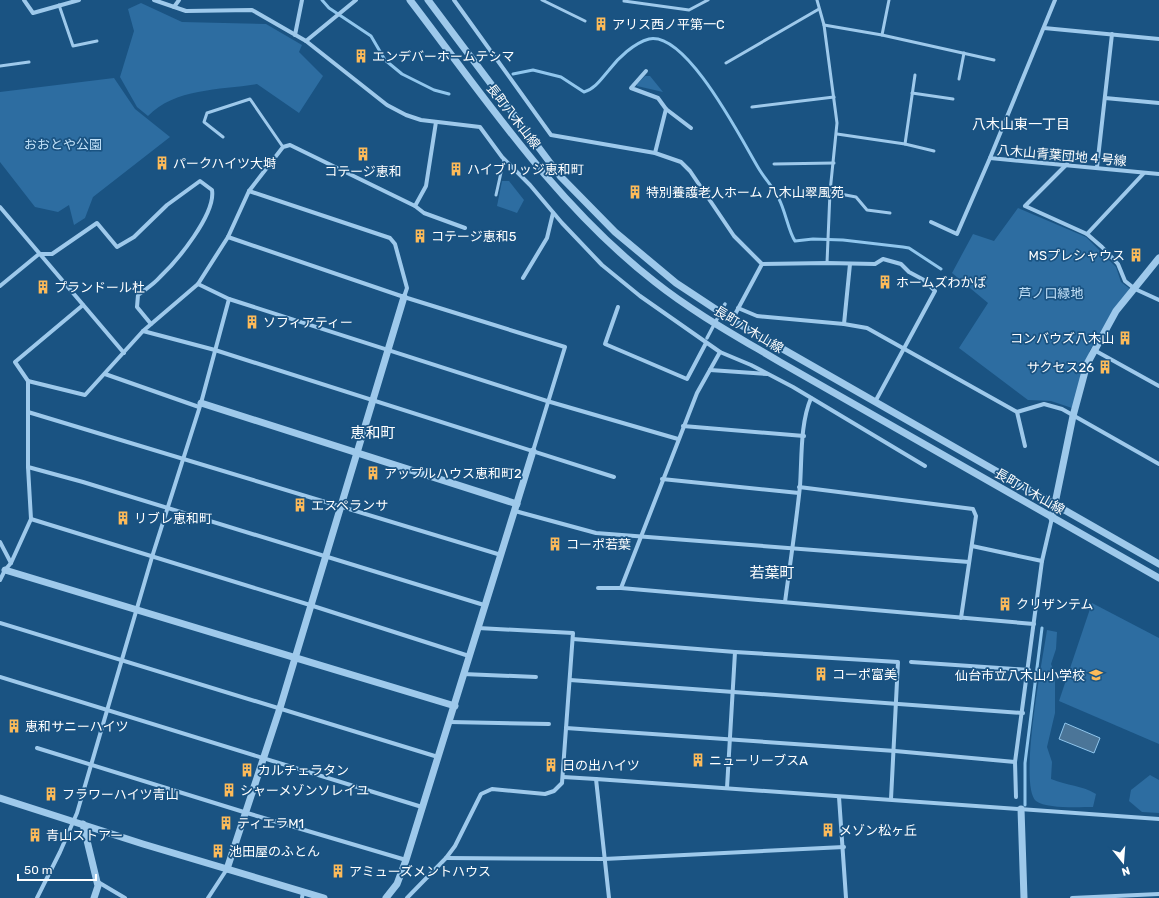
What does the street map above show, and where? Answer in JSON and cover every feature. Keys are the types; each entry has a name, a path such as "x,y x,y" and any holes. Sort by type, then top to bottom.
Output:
{"street":[{"path":"24,0 33,13 79,0"},
{"path":"154,0 186,11 252,10 306,41 387,105 406,116 420,120 480,127 504,159 530,185 553,213 602,265 640,296 707,341 720,352 770,374 925,466"},
{"path":"174,7 179,0"},
{"path":"295,34 302,0"},
{"path":"306,41 356,0"},
{"name":"長町八木山線","path":"410,0 546,177 601,234 655,282 736,336 1159,578"},
{"path":"428,0 560,176 615,232 676,283 732,320 1159,564"},
{"path":"454,0 551,134 655,154 681,162 690,171 734,236 762,264 875,264 883,258 901,264 909,272 924,280 935,292 875,402"},
{"name":"八木山青葉団地４号線","path":"1056,0 990,158 1067,164 1159,174"},
{"path":"1044,28 1159,40"},
{"path":"1097,167 1112,34"},
{"path":"646,71 631,88 658,98 666,109 691,128"},
{"path":"1105,98 1159,103"},
{"path":"655,154 666,109"},
{"path":"415,206 426,186 436,122"},
{"path":"28,381 85,395 143,331 198,284 228,237 249,192 283,147 290,144 415,206 424,212 465,228"},
{"path":"931,222 957,234 990,158"},
{"path":"1067,164 1025,206 1087,234 1118,264 1125,281 1135,288 1159,300"},
{"path":"1087,234 1144,173"},
{"path":"0,286 39,254 52,254 97,223 117,247 134,237 167,205 200,181 212,190 213,198 200,226 178,258 159,279 138,294 137,307 151,324"},
{"path":"208,898 227,869 247,813 310,605 342,507 407,288 395,244 390,238 249,192"},
{"path":"0,207 124,353"},
{"path":"523,278 547,238 553,213"},
{"path":"228,237 404,297 565,347 547,401 502,555 484,605 455,706 406,860 397,884 386,898"},
{"path":"1016,797 1015,762 1029,670 1042,561 1056,505 1073,416 1087,364 1094,350 1116,311 1159,258"},
{"path":"732,320 762,264"},
{"path":"844,324 850,264"},
{"path":"198,284 229,299 547,401 678,439"},
{"path":"38,898 77,813 152,557 200,405 229,299"},
{"path":"618,307 605,344 687,379 725,304"},
{"path":"0,580 5,570 11,563 31,519 28,467 28,381 15,362 83,305"},
{"path":"738,308 757,316 844,324 867,328 1017,412 1044,404 1062,409 1159,464"},
{"path":"143,331 215,350 614,477"},
{"path":"1094,350 1159,386"},
{"path":"621,588 683,426 697,393 720,352"},
{"path":"710,370 770,374"},
{"path":"104,374 357,453 516,508 596,533 641,535 969,562"},
{"path":"785,602 800,487 808,404 811,398"},
{"path":"28,412 502,555"},
{"path":"1017,412 1025,446"},
{"path":"683,426 804,436"},
{"path":"28,467 83,482 484,605"},
{"path":"662,479 799,493"},
{"path":"800,487 973,509 976,516 961,618"},
{"path":"31,519 310,605 469,656"},
{"path":"0,542 11,563"},
{"path":"972,546 1042,561"},
{"path":"5,570 455,706"},
{"path":"598,588 621,588 1034,624"},
{"path":"0,623 439,757"},
{"path":"407,898 446,858 455,846 481,794 492,789 545,794 554,791 562,783 573,633 478,628"},
{"path":"573,639 735,652 898,662 895,704 895,751 891,799"},
{"path":"727,788 735,652"},
{"path":"911,662 1029,670"},
{"path":"463,674 536,677"},
{"path":"0,677 422,807"},
{"path":"570,680 1023,713"},
{"path":"450,722 549,724"},
{"path":"566,728 730,738 1015,762"},
{"path":"37,748 90,766 406,860"},
{"path":"563,777 1159,819"},
{"path":"596,779 609,898"},
{"path":"839,796 844,847 846,898"},
{"path":"0,798 227,869 302,895 324,898"},
{"path":"1021,809 1024,898"},
{"path":"84,824 98,886 94,898"},
{"path":"446,858 604,859 844,847"},
{"path":"96,881 126,898"},
{"path":"1072,898 1159,894"}],"lane":[{"path":"542,0 584,21"},
{"path":"624,1 689,10 708,0"},
{"path":"817,0 824,25 834,97 837,134 830,192 827,263"},
{"path":"882,35 889,0"},
{"path":"59,5 73,46 98,41"},
{"path":"726,63 820,9"},
{"path":"824,25 882,35 994,60"},
{"path":"958,79 964,53"},
{"path":"0,66 29,62"},
{"path":"905,144 915,75"},
{"path":"912,93 952,99"},
{"path":"752,107 834,97"},
{"path":"223,137 204,122 207,113 250,99 283,147"},
{"path":"837,134 905,144 934,151"},
{"path":"496,195 504,159"},
{"path":"774,164 834,163"},
{"path":"830,192 856,197 867,210 890,213"}],"green space":[{"path":"141,3 182,22 266,24 302,45 299,52 323,76 299,113 257,84 213,89 185,95 171,100 148,116 137,107 120,77 134,31 128,9"},
{"path":"645,76 650,76 663,92 637,86 637,84"},
{"name":"おおとや公園","path":"114,78 135,109 170,137 93,197 85,218 74,225 69,205 58,212 35,207 0,162 0,92"},
{"path":"502,181 509,181 524,200 517,213 497,206"},
{"name":"芦ノ口緑地","path":"1018,208 1086,237 1116,267 1121,282 1130,289 1090,350 1072,408 1051,401 1028,400 959,348 988,303 952,273 973,234 994,241"},
{"path":"1092,603 1159,638 1159,744 1059,701"},
{"path":"1047,630 1057,632 1056,649 1051,664 1055,674 1055,713 1047,747 1052,762 1051,779 1085,789 1096,794 1093,807 1063,807 1041,804 1036,801 1031,790 1030,771 1033,720"},
{"path":"1150,775 1159,780 1159,813 1142,812 1129,801 1131,790"}],"shaded area":[{"path":"1065,723 1100,738 1094,753 1059,739"}],"waterway":[{"path":"322,0 329,8 371,36 385,60 402,74 434,90 449,94"},
{"path":"513,74 533,70 561,77 584,92 595,86 613,65 632,47 649,39 664,41 680,52 696,69 712,90 759,169 777,195 795,241 813,239 843,240 909,248 941,269"},
{"path":"1025,805 1025,763 1042,628"}],"place":[{"name":"アリス西ノ平第一C","path":"601,24"},
{"name":"エンデバーホームテシマ","path":"361,56"},
{"name":"コテージ恵和","path":"363,154"},
{"name":"パークハイツ大塒","path":"162,163"},
{"name":"ハイブリッジ恵和町","path":"456,169"},
{"name":"特別養護老人ホーム 八木山翠風苑","path":"635,192"},
{"name":"コテージ恵和5","path":"420,236"},
{"name":"MSプレシャウス","path":"1136,255"},
{"name":"ホームズわかば","path":"885,282"},
{"name":"プランドール杜","path":"43,287"},
{"name":"ソフィアティー","path":"252,322"},
{"name":"コンバウズ八木山","path":"1125,338"},
{"name":"サクセス26","path":"1105,367"},
{"name":"アップルハウス恵和町2","path":"373,473"},
{"name":"エスペランサ","path":"300,505"},
{"name":"リブレ恵和町","path":"123,518"},
{"name":"コーポ若葉","path":"555,544"},
{"name":"クリザンテム","path":"1005,604"},
{"name":"コーポ富美","path":"821,674"},
{"name":"仙台市立八木山小学校","path":"1096,675"},
{"name":"恵和サニーハイツ","path":"14,726"},
{"name":"ニューリーブスA","path":"698,760"},
{"name":"日の出ハイツ","path":"551,765"},
{"name":"カルチェラタン","path":"247,770"},
{"name":"シャーメゾンソレイユ","path":"229,790"},
{"name":"フラワーハイツ青山","path":"51,794"},
{"name":"ティエラM1","path":"226,823"},
{"name":"メゾン松ヶ丘","path":"828,830"},
{"name":"青山ストアー","path":"35,835"},
{"name":"池田屋のふとん","path":"218,851"},
{"name":"アミューズメントハウス","path":"338,871"}],"district":[{"name":"八木山東一丁目","path":"1021,124"},
{"name":"恵和町","path":"373,433"},
{"name":"若葉町","path":"772,573"}]}
